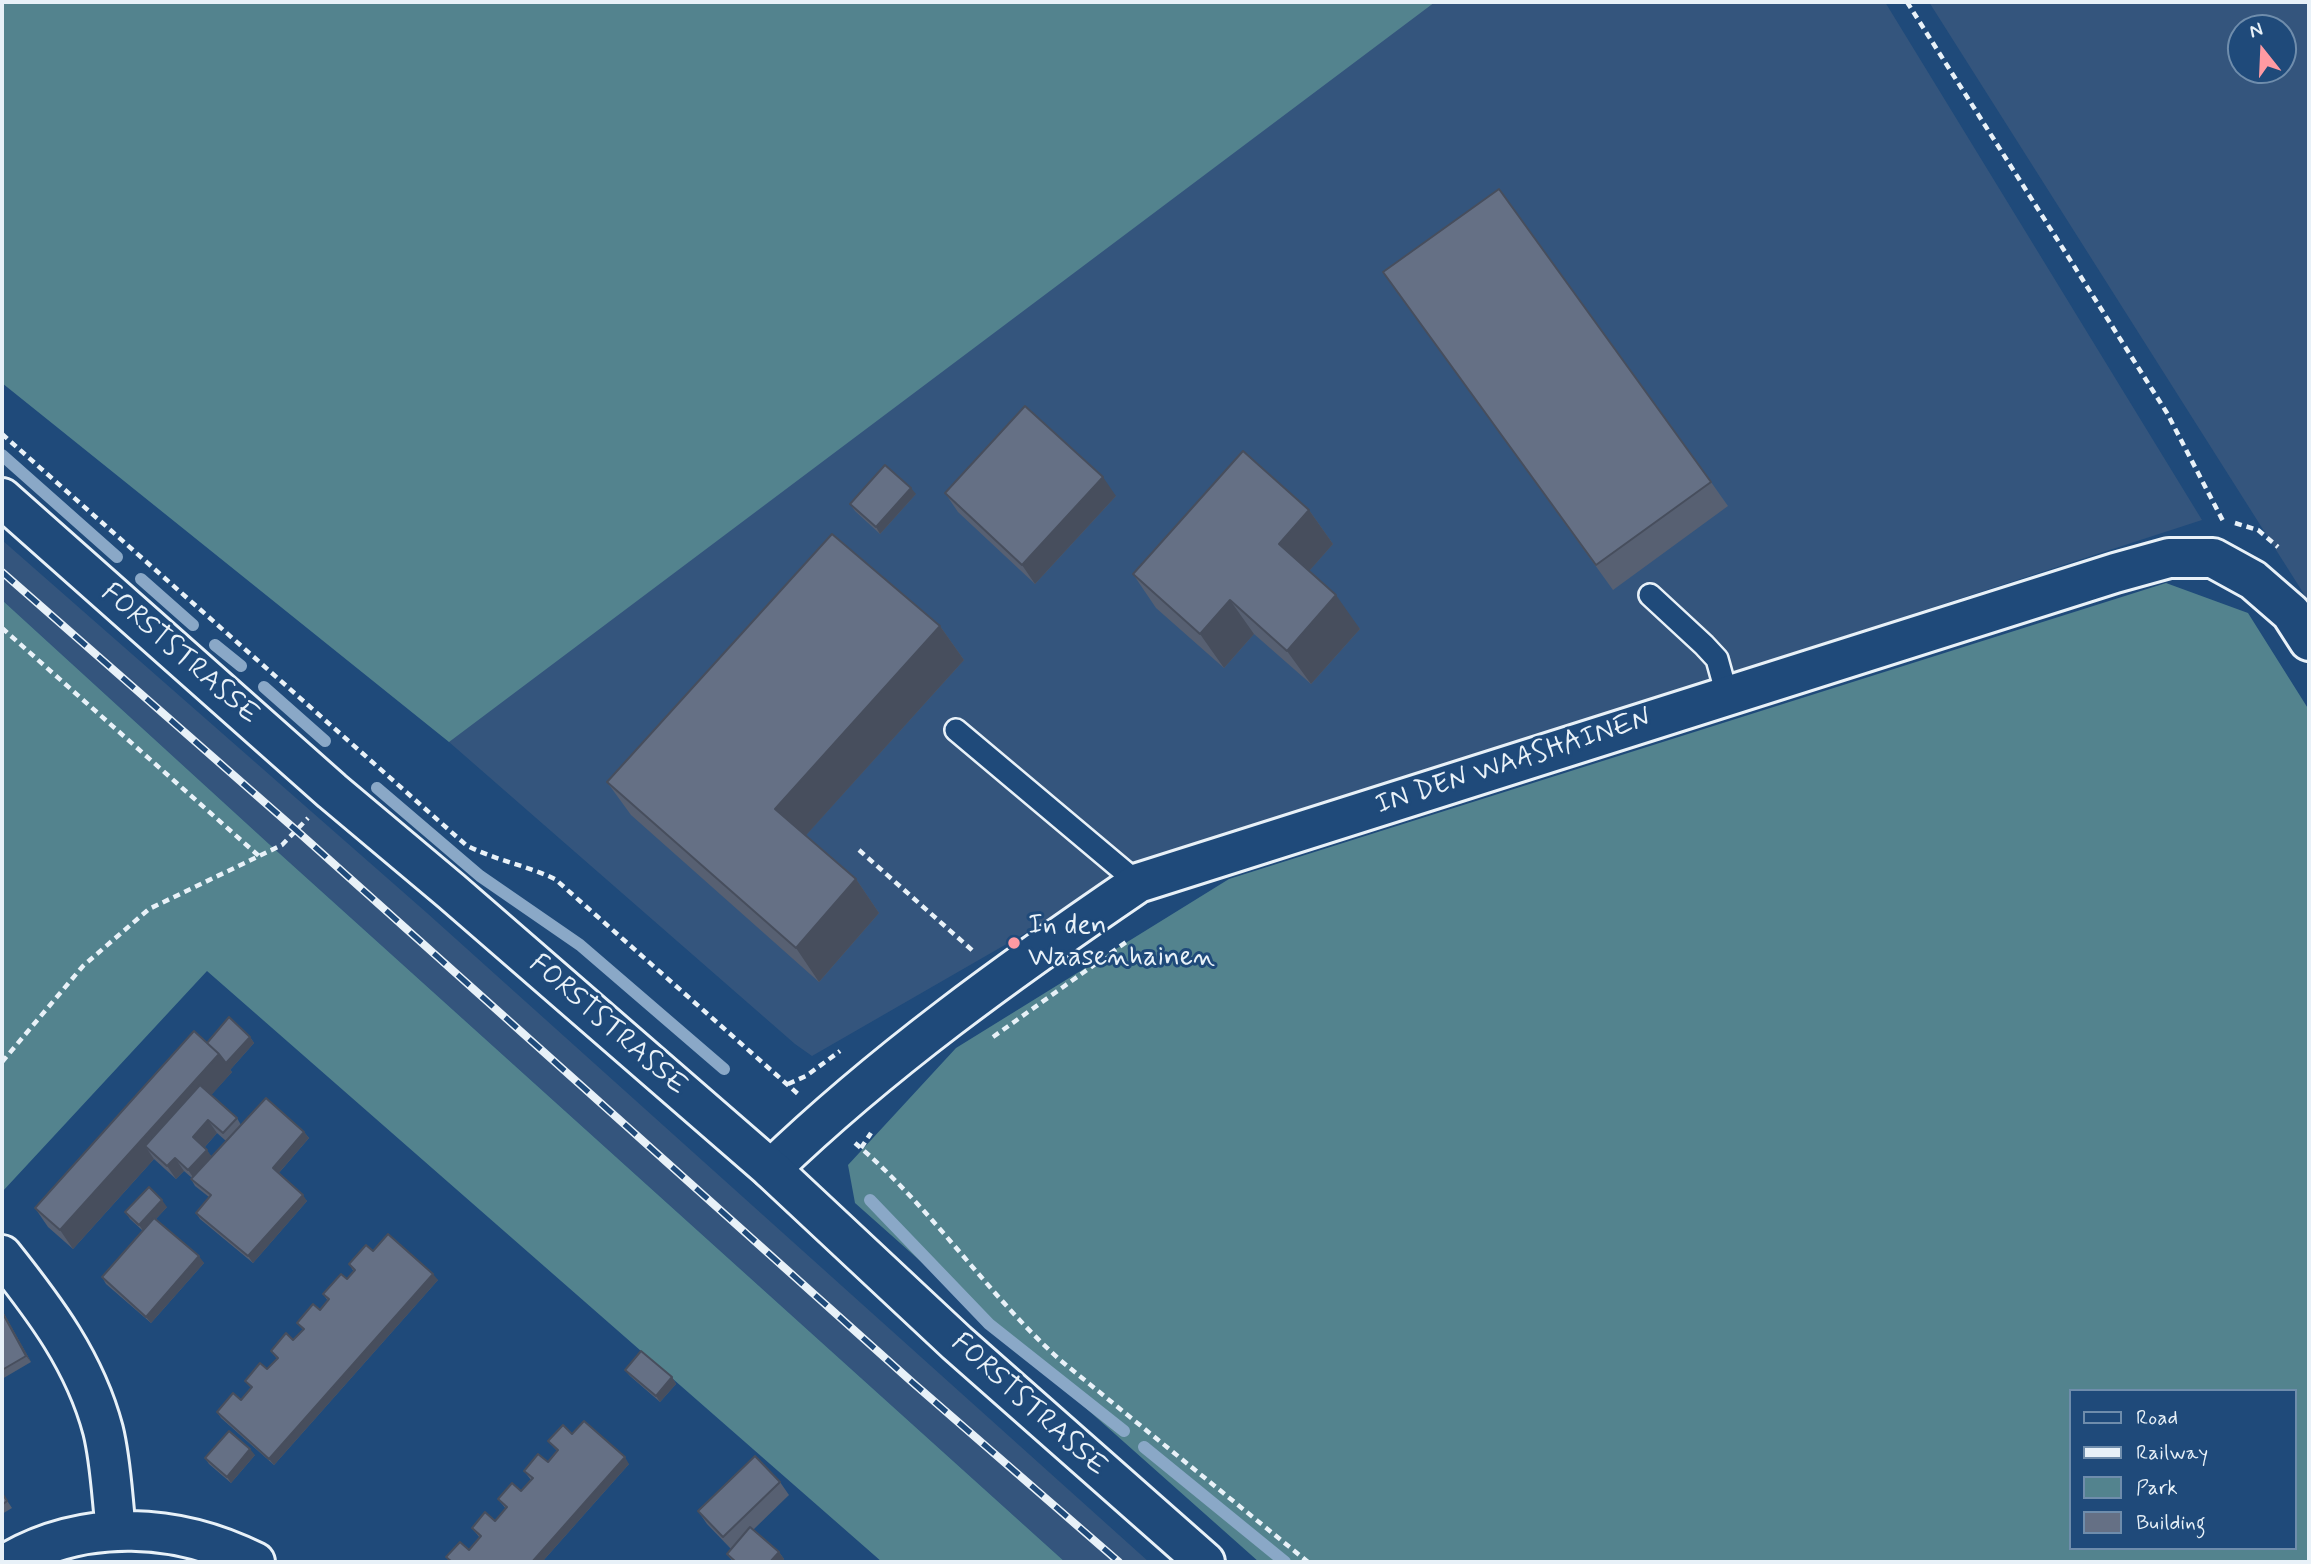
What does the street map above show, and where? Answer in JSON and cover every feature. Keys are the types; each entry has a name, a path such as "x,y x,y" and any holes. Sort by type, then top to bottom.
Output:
{"street":[{"name":"FORSTSTRASSE","path":"2,498 332,791 771,1168 957,1343 1205,1562"},
{"name":"IN DEN WAASHAINEN","path":"771,1168 824,1117 1000,978 1138,883 1727,695 2169,558 2213,558 2253,580 2291,613 2309,641"},
{"path":"2,1255 50,1317 70,1347 86,1379 103,1431 116,1531"},
{"path":"9,1562 69,1537 149,1530 227,1548 255,1562"}],"lane":[{"path":"1650,595 1717,659 1727,695"},
{"path":"956,730 1138,883"}],"path":[{"path":"1907,2 2167,413 2253,580"},
{"path":"2,434 364,754"},
{"path":"2,628 260,857"},
{"path":"2,1062 83,966 149,909 282,845 332,791"},
{"path":"859,850 977,954"},
{"path":"990,1039 1135,935"}],"shaded area":[{"path":"1425,2 1885,2 2202,520 1149,862 812,1056 449,742 445,714"},
{"path":"1929,2 2309,2 2309,602"},
{"path":"2,540 427,913 1149,1562 1065,1562 2,600"}],"green space":[{"path":"2,2 1435,2 449,742 2,383"},
{"path":"2166,583 2248,613 2309,710 2309,1562 1259,1562 855,1203 848,1165 956,1048 1229,879"},
{"path":"2,600 1065,1562 882,1562 207,971 2,1192"}],"building":[{"path":"1499,189 1711,482 1596,565 1383,272"},
{"path":"1025,406 1103,477 1022,565 945,493"},
{"path":"1243,451 1309,510 1279,544 1336,595 1287,651 1230,600 1200,634 1133,574"},
{"path":"885,465 911,488 876,527 850,504"},
{"path":"832,534 940,626 775,809 856,879 796,948 607,782"},
{"path":"229,1017 250,1037 226,1063 207,1043"},
{"path":"194,1031 219,1054 60,1230 35,1208"},
{"path":"200,1085 237,1118 223,1133 208,1120 193,1137 207,1150 188,1170 175,1158 167,1166 145,1146"},
{"path":"266,1098 304,1132 273,1168 303,1195 248,1256 196,1213 211,1195 191,1179"},
{"path":"149,1187 162,1200 139,1225 125,1212"},
{"path":"154,1218 199,1256 146,1317 102,1277"},
{"path":"388,1234 433,1274 269,1459 217,1412 233,1393 241,1400 252,1387 245,1381 260,1363 267,1369 278,1358 271,1351 286,1333 293,1340 304,1329 297,1323 313,1304 320,1310 329,1299 323,1294 341,1274 347,1279 355,1270 349,1264 366,1245 373,1251"},
{"path":"2,1312 26,1356 2,1370"},
{"path":"641,1351 672,1377 656,1396 625,1370"},
{"path":"584,1421 625,1457 532,1562 452,1562 446,1557 460,1542 469,1550 481,1536 472,1528 485,1512 495,1521 507,1507 498,1499 512,1483 521,1491 533,1478 524,1471 538,1454 548,1462 558,1450 548,1441 563,1425 572,1434"},
{"path":"229,1431 250,1449 227,1477 205,1458"},
{"path":"755,1456 780,1482 723,1537 698,1511"},
{"path":"750,1527 779,1552 770,1562 736,1562 727,1554"}],"waterway":[{"path":"2,455 117,557"},
{"path":"141,579 193,625"},
{"path":"215,645 241,666"},
{"path":"264,687 325,741"},
{"path":"377,788 480,876 580,945 724,1069"},
{"path":"870,1200 989,1324 1124,1431"},
{"path":"1144,1447 1285,1562"}],"railway":[{"path":"2,572 296,830 912,1382 1119,1562"}],"place":[{"name":"In den Waasenhainen","path":"1014,943"}]}
